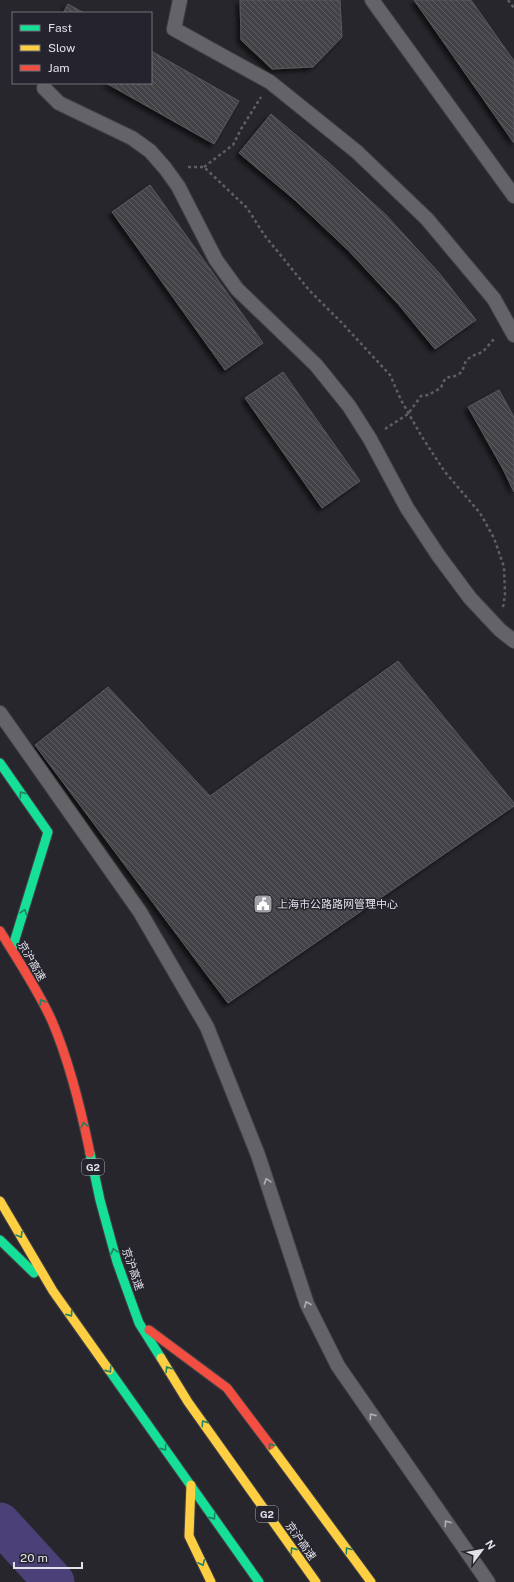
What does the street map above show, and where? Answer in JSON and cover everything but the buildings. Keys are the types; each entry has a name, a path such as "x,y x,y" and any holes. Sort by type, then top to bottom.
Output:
{"highway":[{"path":"0,763 48,832 12,949"},
{"name":"京沪高速","path":"0,931 12,949 52,1021 63,1051 80,1111 100,1200 117,1262 139,1323 188,1402 316,1582"},
{"path":"0,1201 53,1291 260,1582"},
{"path":"0,1240 53,1291"},
{"path":"139,1323 227,1388 371,1582"},
{"path":"191,1485 189,1536 211,1582"}],"lane":[{"path":"180,0 174,30 270,82 358,152 427,219 494,299 511,330"},
{"path":"372,0 514,196"},
{"path":"44,88 59,102 132,138 150,151 165,168 178,186 216,260 237,289 316,366 349,406 370,439 407,508 438,555 470,598 500,630 514,641"},
{"path":"0,713 140,912 207,1027 258,1155 307,1304 338,1366 488,1582"}],"path":[{"path":"508,0 514,8"},
{"path":"165,168 204,167 233,145 241,129 270,82"},
{"path":"204,167 247,208 265,236 309,290 342,322 390,376 408,414 445,472 480,513 494,538 504,567 505,595 500,630"},
{"path":"370,439 408,414 421,396 435,393 441,388 443,381 448,377 458,375 463,370 465,363 470,357 482,352 511,330"}],"waterway":[{"path":"0,1523 54,1582"}],"traffic: fast":[{"path":"0,763 48,832 12,949"},
{"path":"90,1153 100,1200 117,1262 139,1323 161,1358"},
{"path":"0,1240 34,1273"},
{"path":"109,1370 259,1582"}],"traffic: slow":[{"path":"0,1201 53,1291 109,1370"},
{"path":"161,1358 188,1402 316,1582"},
{"path":"270,1445 371,1582"},
{"path":"191,1485 189,1536 211,1582"}],"traffic: jam":[{"path":"0,931 21,964 52,1021 74,1086 90,1153"},
{"path":"149,1330 227,1388 270,1445"}],"place":[{"name":"上海市公路路网管理中心","path":"263,904"}]}
